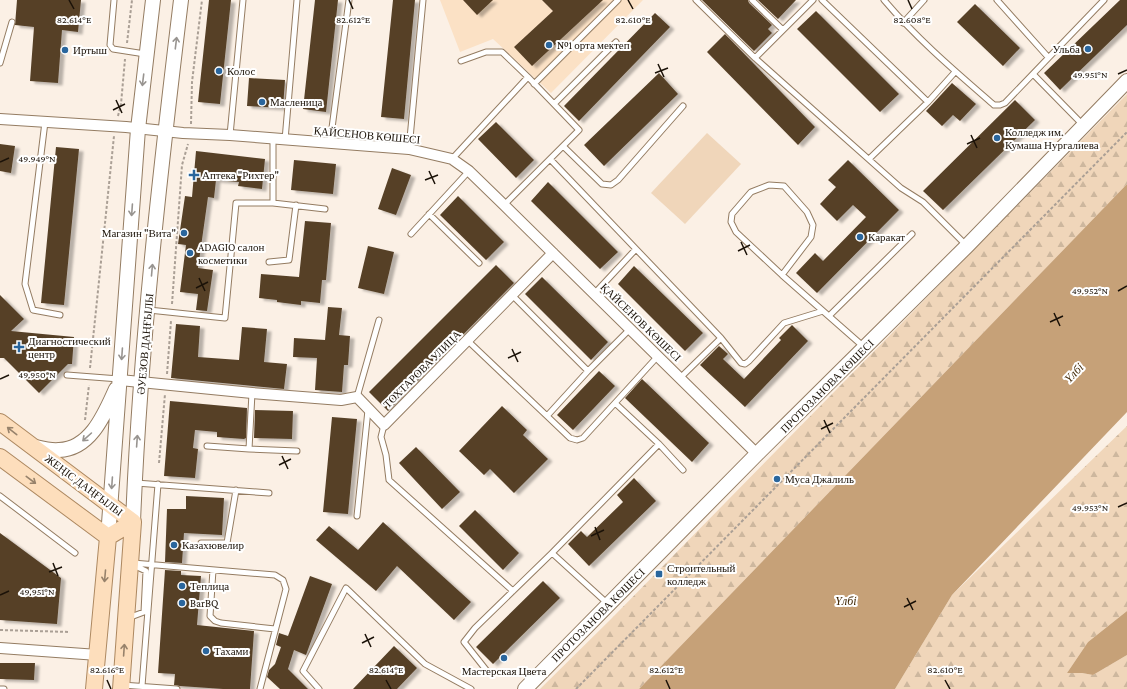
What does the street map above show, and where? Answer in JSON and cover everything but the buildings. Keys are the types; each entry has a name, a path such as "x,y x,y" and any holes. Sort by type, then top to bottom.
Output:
{"main road":[{"name":"ӘУЕЗОВ ДАҢҒЫЛЫ","path":"94,689 111,505 138,129 153,0"},
{"name":"ӘУЕЗОВ ДАҢҒЫЛЫ","path":"121,687 141,382 165,132 181,0"},
{"name":"ПРОТОЗАНОВА КӨШЕСІ","path":"525,689 757,454 967,246 1127,81"},
{"path":"124,324 147,326"},
{"path":"31,446 59,450 72,447 83,441 91,434 101,421 120,380"},
{"name":"ЖЕҢІС ДАҢҒЫЛЫ","path":"0,422 133,522 108,537"},
{"path":"3,461 108,537"}],"street":[{"name":"ҚАЙСЕНОВ КӨШЕСІ","path":"0,118 190,134 230,135 409,149 452,159 469,171 757,454"},
{"name":"ТОХТАРОВА УЛИЦА","path":"357,397 384,425 511,294 553,253"},
{"path":"120,380 341,400 357,397"},
{"path":"0,648 98,655"}],"lane":[{"path":"114,0 110,44 113,49 146,54"},
{"path":"230,135 243,0"},
{"path":"285,140 297,0"},
{"path":"330,143 348,0"},
{"path":"409,149 423,0"},
{"path":"534,84 618,0"},
{"path":"696,0 755,58 901,188 923,202 967,246"},
{"path":"752,0 783,30"},
{"path":"755,58 813,0"},
{"path":"822,0 928,102"},
{"path":"884,0 903,23 955,72 994,105 1005,103 1104,0"},
{"path":"903,23 924,0"},
{"path":"997,0 1048,57"},
{"path":"0,63 12,22"},
{"path":"554,104 616,42"},
{"path":"461,61 486,52 502,52 579,130 504,205"},
{"path":"869,160 928,102 955,72"},
{"path":"1033,74 1084,126"},
{"path":"452,159 528,77"},
{"path":"562,146 602,184 611,185 618,180 683,106"},
{"path":"45,122 25,284 33,310 60,315"},
{"path":"273,139 273,202"},
{"path":"550,159 721,338 741,363 745,364 749,361 784,323 823,311"},
{"path":"411,234 469,171"},
{"path":"782,275 811,238 813,225 806,212 784,186 769,184 751,192 732,214 731,222 736,232 782,275 865,348"},
{"path":"148,310 225,318 236,203 273,202 325,209"},
{"path":"269,262 289,260 296,205"},
{"path":"429,214 479,263"},
{"path":"829,316 912,234"},
{"path":"594,294 636,248"},
{"path":"511,294 588,371"},
{"path":"357,397 379,320"},
{"path":"547,416 588,371 630,329"},
{"path":"680,378 721,338"},
{"path":"467,340 570,438 577,440 583,438 658,356"},
{"path":"67,375 120,380"},
{"path":"249,449 252,393"},
{"path":"615,403 659,444 683,470"},
{"path":"357,516 368,408"},
{"path":"384,425 381,437 386,456 389,480 513,591"},
{"path":"487,671 464,642 475,628 552,553 659,444"},
{"path":"207,446 297,451"},
{"path":"135,483 269,493"},
{"path":"142,686 158,484"},
{"path":"201,543 227,543 236,490"},
{"path":"0,496 76,553"},
{"path":"552,553 608,605"},
{"path":"130,563 275,575 283,580 286,590 260,689"},
{"path":"213,570 210,616 215,621 275,629"},
{"path":"319,689 303,671 346,588 425,664 471,689"},
{"path":"121,687 142,686 177,689"}],"path":[{"path":"83,441 116,127 132,0"},
{"path":"159,463 182,165 190,134 192,82 202,0"},
{"path":"576,689 1127,132"},
{"path":"0,630 70,632"}],"shaded area":[{"name":"№1 орта мектеп","path":"440,0 643,0 551,93 493,39 460,52"}],"green space":[{"path":"1127,94 1127,184 639,689 540,689 611,619"},
{"path":"707,133 741,164 685,224 651,193"},
{"path":"1127,426 1127,611 1088,642 1067,673 1093,675 1127,655 1127,689 895,689 952,595"}],"water":[{"name":"Үлбі","path":"1127,184 1127,412 952,595 895,689 639,689"},
{"path":"1127,611 1127,655 1093,675 1067,673 1088,642"}],"place":[{"name":"№1 орта мектеп","path":"549,45"},
{"name":"Ульба","path":"1088,49"},
{"name":"Иртыш","path":"65,50"},
{"name":"Колос","path":"219,71"},
{"name":"Масленица","path":"262,102"},
{"name":"Колледж им. Кумаша Нургалиева","path":"997,138"},
{"name":"Аптека \"Рихтер\"","path":"194,175"},
{"name":"Магазин \"Вита\"","path":"184,233"},
{"name":"Каракат","path":"860,237"},
{"name":"ADAGIO салон косметики","path":"190,253"},
{"name":"Диагностический центр","path":"19,347"},
{"name":"Муса Джалиль","path":"777,479"},
{"name":"Казахювелир","path":"174,545"},
{"name":"Строительный колледж","path":"659,574"},
{"name":"Теплица","path":"182,586"},
{"name":"BarBQ","path":"182,603"},
{"name":"Тахами","path":"206,651"},
{"name":"Мастерская Цвета","path":"504,658"}]}
